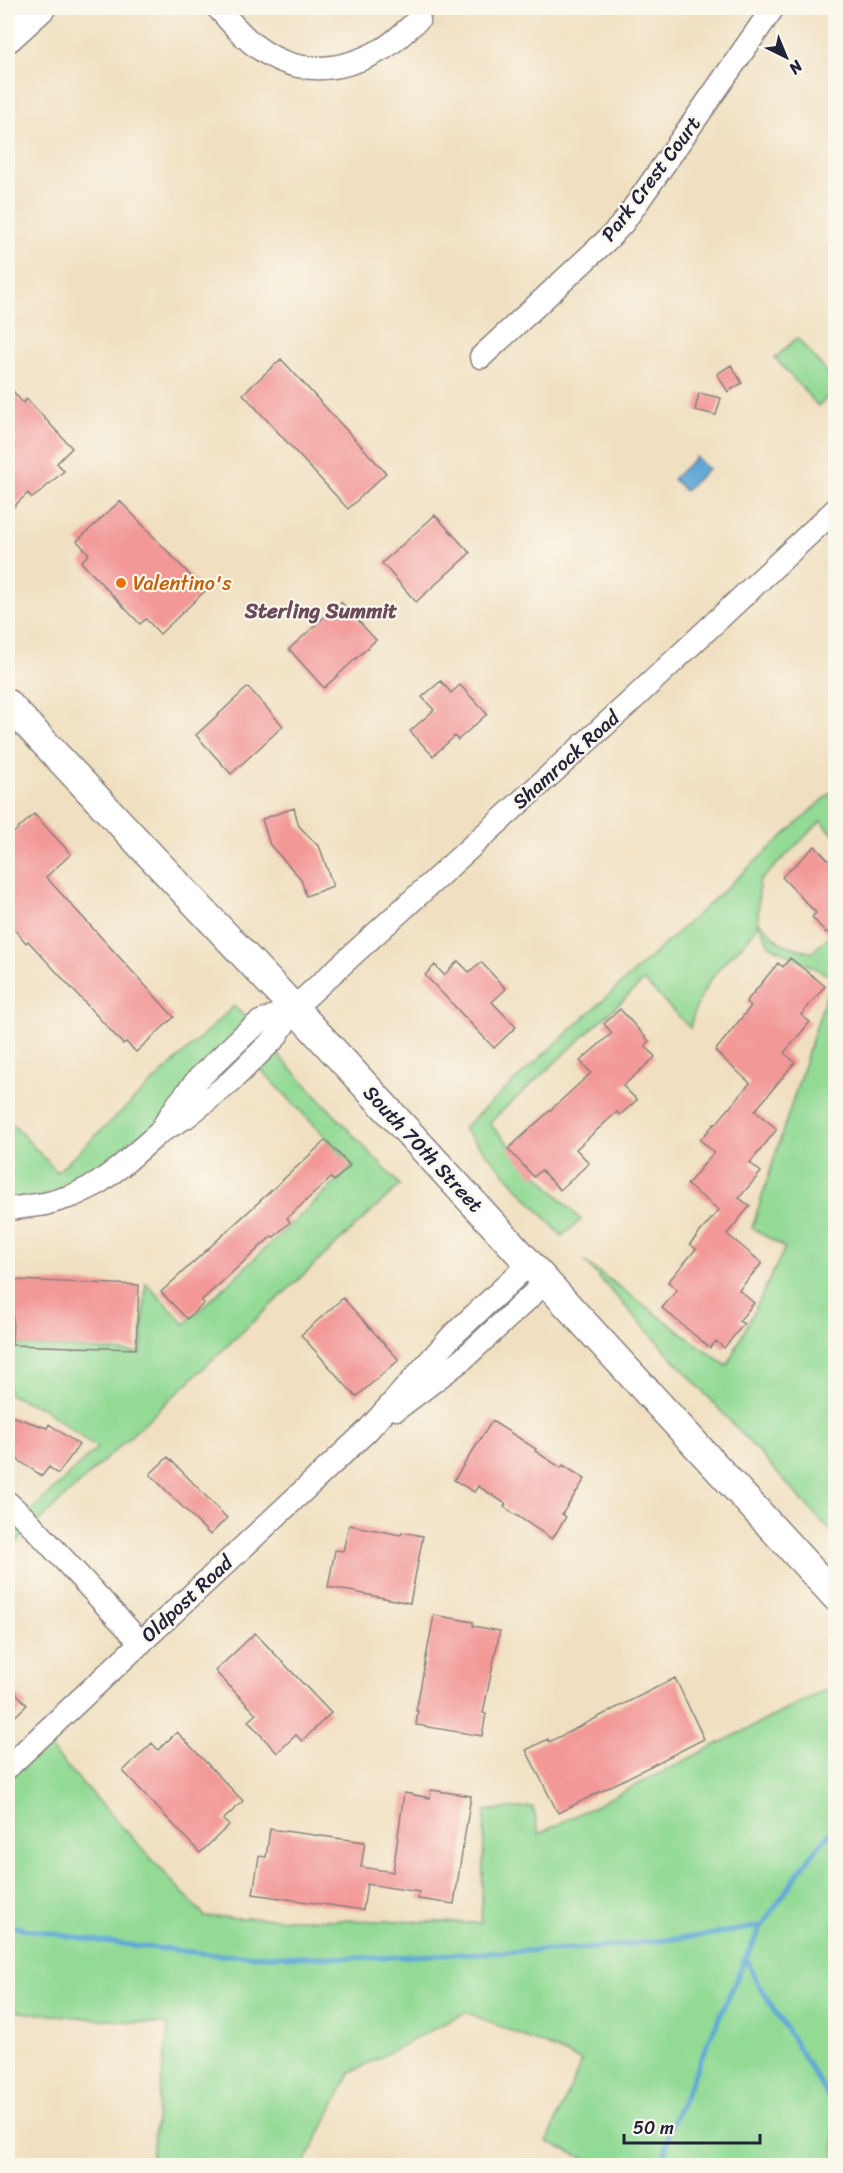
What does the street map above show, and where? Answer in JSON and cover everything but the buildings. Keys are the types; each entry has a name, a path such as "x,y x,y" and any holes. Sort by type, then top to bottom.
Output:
{"main road":[{"path":"8,38 41,8"},
{"name":"South 70th Street","path":"8,704 294,1008 836,1597"}],"street":[{"path":"218,8 256,47 275,59 297,67 319,69 341,67 381,51 419,19"},
{"name":"Park Crest Court","path":"482,357 623,223 773,8"},
{"name":"Shamrock Road","path":"8,1209 45,1204 72,1196 97,1184 120,1167 160,1132 198,1079 247,1032 260,1022 294,1008 627,704 836,509"},
{"name":"Oldpost Road","path":"8,1767 367,1431 463,1359 538,1273"},
{"path":"8,1503 33,1526 141,1643"}],"green space":[{"path":"797,338 835,381 835,390 818,406 775,358"},
{"path":"835,789 835,836 821,821 759,882 758,921 781,943 812,953 835,930 835,1536 584,1261 727,1366 785,1248 752,1228 832,977 769,945 758,922 747,940 711,979 698,1003 690,1028 644,981 489,1123 581,1220 562,1236 463,1128"},
{"path":"234,1006 254,1027 120,1167 8,1209 8,1119 57,1172"},
{"path":"269,1045 400,1185 8,1550 8,1533 97,1448 44,1409 8,1394 8,1344 141,1353 146,1283 185,1324 353,1166 253,1061"},
{"path":"835,1685 835,2165 600,2165 547,2142 582,2061 466,2012 350,2073 304,2165 150,2165 169,2025 19,2012 8,2002 8,1767 40,1737 205,1917 481,1923 485,1811 533,1807 539,1834"}],"water":[{"path":"696,457 708,469 685,491 673,479"}],"waterway":[{"path":"662,2166 670,2129 746,1957 762,1926 803,1866 836,1825"},
{"path":"8,1926 104,1942 218,1955 370,1958 595,1948 708,1935 762,1926"},
{"path":"746,1957 755,1979 836,2109"}],"place":[{"name":"Valentino's","path":"121,583"}],"district":[{"name":"Sterling Summit","path":"321,611"}]}
